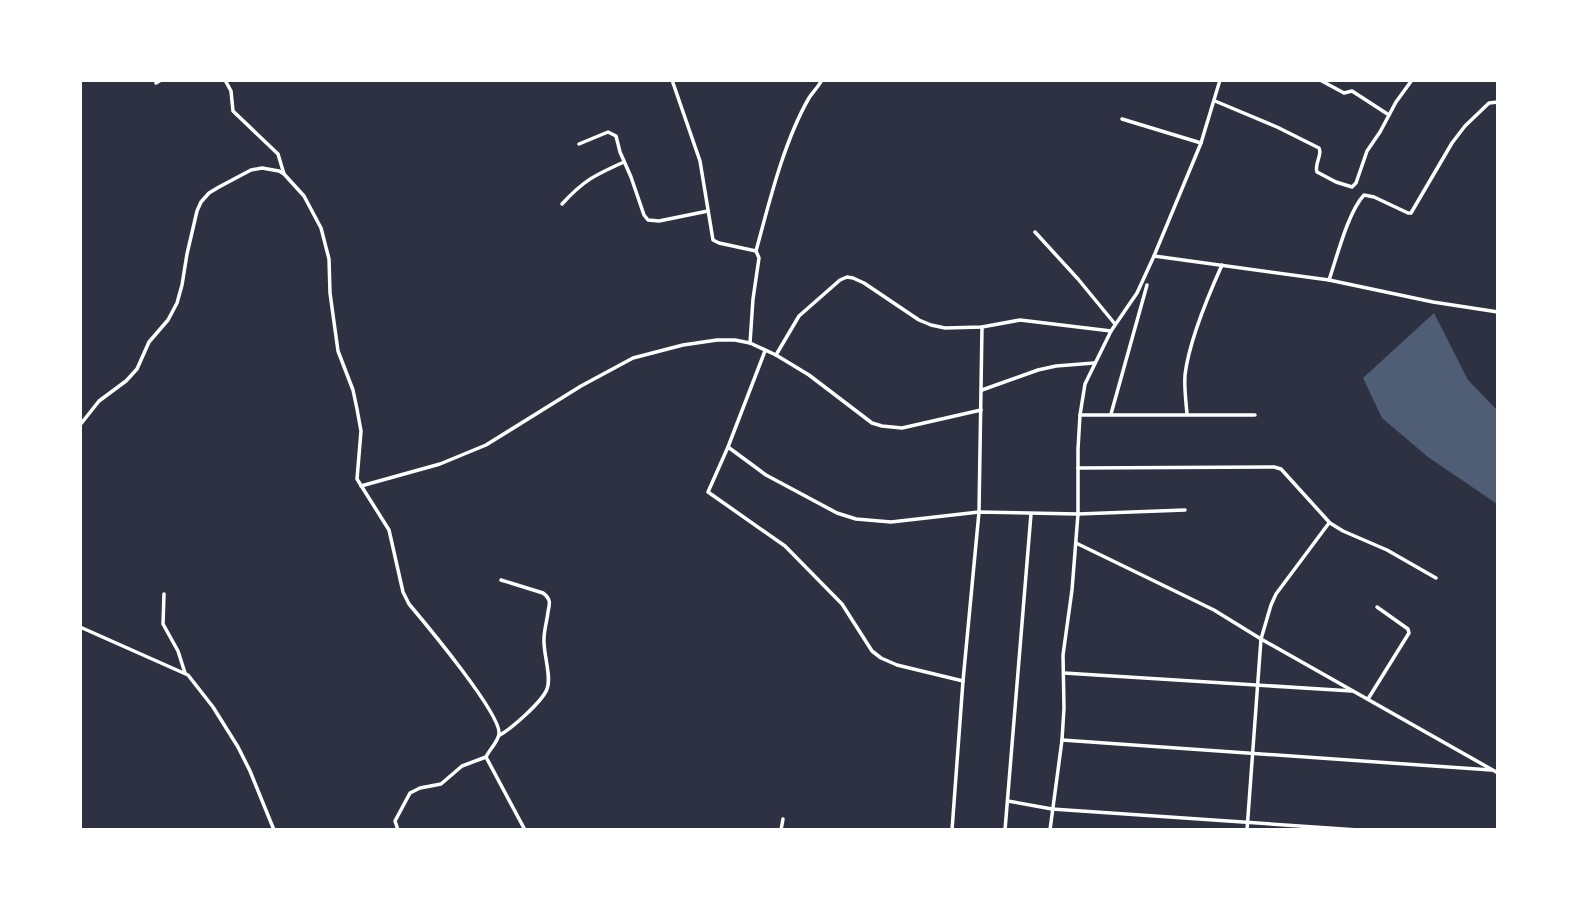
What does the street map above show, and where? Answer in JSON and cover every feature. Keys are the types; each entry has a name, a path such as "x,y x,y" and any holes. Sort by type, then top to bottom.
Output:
{"street":[{"path":"225,80 231,91 233,111 278,155 284,174"},
{"path":"672,80 700,161 713,240 756,251"},
{"path":"750,344 759,258 756,251 777,177 793,133 810,96 822,80"},
{"path":"1050,830 1062,740 1063,655 1076,544 1080,415 1085,384 1115,324 1137,293 1154,256 1201,144 1220,80"},
{"path":"1320,80 1342,92 1352,91 1389,115"},
{"path":"1215,101 1318,148 1320,154 1317,172 1350,187 1355,185 1367,151 1412,80"},
{"path":"1329,280 1352,215 1361,198 1364,195 1374,197 1408,214 1411,212 1465,126 1489,103 1497,102"},
{"path":"1122,119 1201,144"},
{"path":"579,144 608,132 616,136 648,220 659,221 708,211"},
{"path":"562,204 578,187 596,174 624,162"},
{"path":"80,425 99,401 127,381 137,369 149,342 168,320 177,303 201,202 209,193 251,170 262,168 284,174 315,214 326,245 338,351 357,409 360,431 356,474 360,486 389,530 403,592 409,604 480,696 495,719 500,735"},
{"path":"1035,232 1115,324"},
{"path":"1154,256 1329,280 1433,302 1497,312"},
{"path":"1187,414 1186,365 1222,265"},
{"path":"776,355 799,316 847,277 864,283 919,320 945,328 982,327 1020,320 1111,331"},
{"path":"1111,414 1147,285"},
{"path":"952,830 979,512 982,327"},
{"path":"360,486 440,464 486,444 633,358 683,345 717,340 735,340 776,355 809,375 872,423 882,426 902,428 981,410"},
{"path":"765,350 708,492 785,546 842,604 872,651 897,665 963,681"},
{"path":"982,390 1021,374 1056,366 1095,363"},
{"path":"1080,415 1255,415"},
{"path":"728,447 766,475 837,513 856,519 891,522 979,512 1078,514 1185,510"},
{"path":"1078,468 1281,469 1330,523 1387,550 1436,578"},
{"path":"1005,830 1031,514"},
{"path":"1247,830 1261,639 1276,594 1330,523"},
{"path":"1076,544 1214,610 1495,772"},
{"path":"398,830 396,821 410,793 441,784 462,766 486,757 500,735 527,714 547,691 544,640 550,603 543,593 501,580"},
{"path":"164,594 163,624 178,651 185,673 213,707 238,747 274,830"},
{"path":"1368,699 1409,633 1408,629 1377,607"},
{"path":"80,627 185,673"},
{"path":"1064,673 1354,691"},
{"path":"1062,740 1495,772"},
{"path":"486,757 525,830"},
{"path":"1008,801 1052,809 1358,830"},
{"path":"781,830 783,818"}],"water":[{"path":"1434,313 1468,380 1497,410 1497,504 1428,457 1382,418 1363,378"}]}
